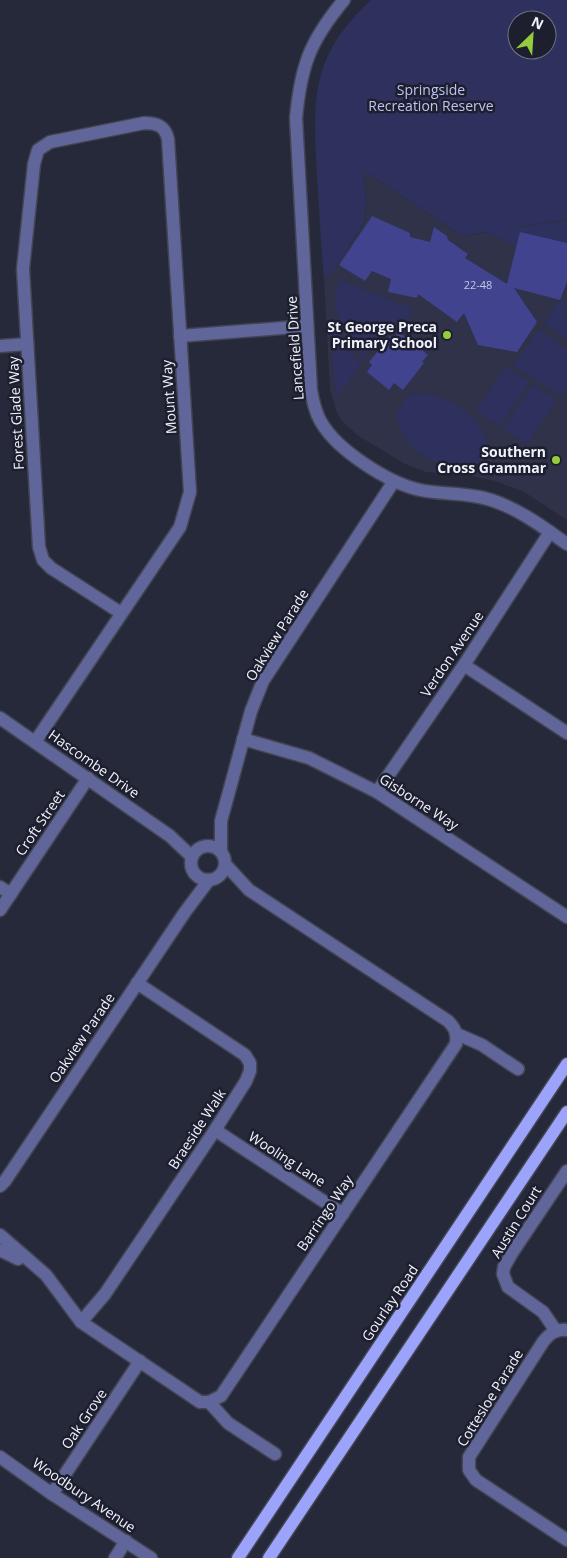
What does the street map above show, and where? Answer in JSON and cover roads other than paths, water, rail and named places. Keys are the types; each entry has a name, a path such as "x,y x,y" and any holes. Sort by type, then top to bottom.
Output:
{"main road":[{"name":"Gourlay Road","path":"238,1558 567,1064"},
{"path":"269,1558 567,1112"}],"street":[{"name":"Lancefield Drive","path":"344,0 315,40 304,67 298,93 296,118 311,390 314,407 320,421 329,434 343,448 394,481 419,490 490,499 521,513 567,544"},
{"name":"Mount Way","path":"35,742 180,527 190,492 166,131 158,124 144,123 46,144"},
{"name":"Forest Glade Way","path":"46,144 38,150 34,164 23,258 39,547 43,560 52,568 121,614"},
{"path":"180,336 308,326"},
{"path":"0,346 27,344"},
{"name":"Oakview Parade","path":"221,851 221,821 251,711 263,681 394,481"},
{"name":"Verdon Avenue","path":"377,792 464,664 550,532"},
{"path":"464,664 567,733"},
{"name":"Hascombe Drive","path":"0,718 170,836 199,850"},
{"name":"Gisborne Way","path":"243,739 309,758 377,792 567,917"},
{"name":"Croft Street","path":"0,910 5,890 88,778"},
{"name":"Oakview Parade","path":"199,850 221,821"},
{"path":"226,865 221,875 213,879 204,880 195,874 191,866 199,850 217,848 224,855 226,865 249,890 448,1021 457,1034 482,1045 518,1069"},
{"name":"Oakview Parade","path":"185,912 195,874"},
{"path":"213,879 249,890"},
{"name":"Oakview Parade","path":"0,1196 2,1184 137,983 185,912 213,879"},
{"name":"Braeside Walk","path":"81,1322 105,1294 215,1130 246,1081 250,1071 250,1063 239,1050 137,983"},
{"name":"Barringo Way","path":"209,1402 221,1396 456,1044 457,1034"},
{"name":"Wooling Lane","path":"215,1130 343,1214"},
{"name":"Austin Court","path":"561,1330 543,1312 508,1287 503,1274 504,1267 512,1253 567,1171"},
{"path":"0,1235 32,1265 46,1275 81,1322 200,1402 209,1402 228,1423 275,1454"},
{"path":"0,1250 32,1265"},
{"name":"Cottesloe Parade","path":"561,1330 548,1336 543,1342 469,1457 469,1470 476,1480 567,1540"},
{"name":"Oak Grove","path":"52,1494 140,1361"},
{"name":"Woodbury Avenue","path":"1,1460 151,1558"},
{"path":"115,1558 128,1543"},
{"path":"123,1558 128,1543"}],"place":[{"name":"St George Preca Primary School","path":"447,335"},
{"name":"Southern Cross Grammar","path":"556,460"}],"park label":[{"name":"Springside Recreation Reserve","path":"431,98"}]}
